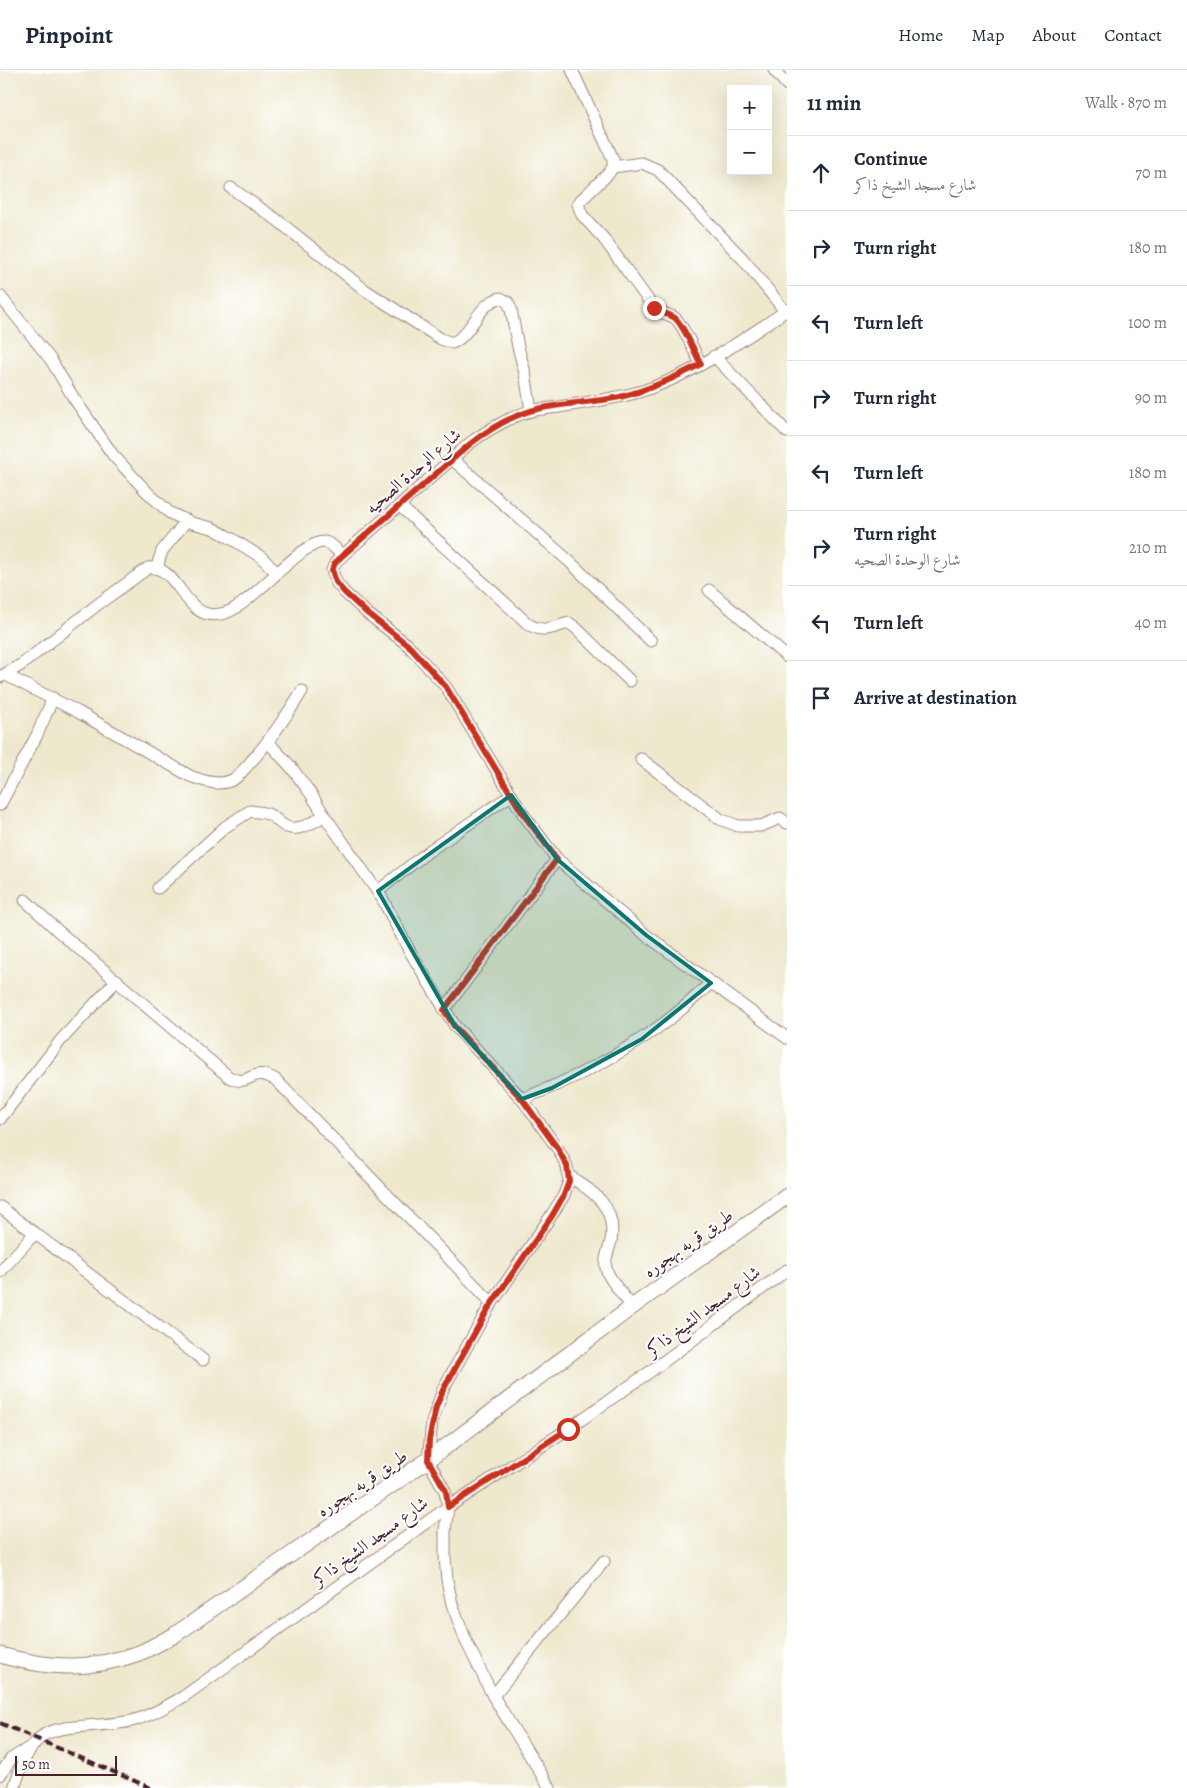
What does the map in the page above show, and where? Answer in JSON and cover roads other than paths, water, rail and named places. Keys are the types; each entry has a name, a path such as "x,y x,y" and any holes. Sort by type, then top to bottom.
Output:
{"street":[{"path":"572,70 613,159 613,167 609,173 578,204 582,215 604,239 654,308 658,312 670,314 680,323 701,364"},
{"path":"774,70 787,85"},
{"path":"613,167 642,163 658,170 743,259 786,311"},
{"path":"231,188 277,220 365,290 441,339 452,343 459,340 495,299 500,298 508,302 525,373 531,411"},
{"path":"1,301 51,360 73,397 113,455 156,501 170,513 212,528 229,537 261,557 277,573"},
{"name":"شارع الوحدة الصحيه","path":"342,556 452,459 488,430 509,419 531,411 618,397 670,380 701,364 786,311"},
{"path":"714,356 787,432"},
{"path":"452,459 569,561 650,641"},
{"path":"400,506 528,624 535,629 546,630 569,623 630,681"},
{"path":"157,567 162,551 187,520"},
{"path":"3,676 21,665 96,605 148,568 157,567 165,571 196,609 205,614 216,615 226,613 235,608 295,557 317,543 326,542 333,546 342,556 335,563 332,570 336,582 368,614 408,645 446,687 511,795 557,859 646,936 787,1038"},
{"path":"709,590 787,657"},
{"path":"3,676 52,698 190,776 207,782 219,783 234,779 268,742 302,691"},
{"path":"0,805 37,735 52,698"},
{"path":"268,742 312,794 324,815 378,891 454,1026 522,1099 558,1149 567,1166 569,1181 564,1195 552,1216 492,1303 443,1390 432,1422 430,1464 446,1491 448,1507 445,1531 445,1556 452,1604 466,1641 493,1696 550,1788"},
{"path":"641,759 720,819 738,826 761,826 785,817"},
{"path":"378,891 429,851 511,795"},
{"path":"158,888 225,826 250,811 270,814 284,826 291,828 303,827 324,815"},
{"path":"444,1010 557,859"},
{"path":"25,900 57,930 228,1077 242,1081 259,1073 267,1074 276,1080 492,1303"},
{"path":"0,1119 61,1040 117,980"},
{"path":"522,1099 552,1088 642,1039 666,1022 711,983"},
{"path":"568,1175 588,1189 604,1204 609,1213 612,1224 606,1268 632,1306"},
{"name":"طريق قريه بهجوره","path":"0,1655 30,1663 67,1667 104,1663 140,1652 173,1636 430,1464 632,1306 787,1196"},
{"path":"0,1207 203,1360"},
{"path":"0,1272 35,1233"},
{"name":"شارع مسجد الشيخ ذاكر","path":"0,1775 11,1759 51,1731 107,1726 134,1721 160,1711 190,1692 448,1507 644,1377 787,1270"},
{"path":"493,1696 604,1561"},
{"path":"14,1788 32,1746"}],"railway":[{"path":"0,1723 151,1788"}]}
